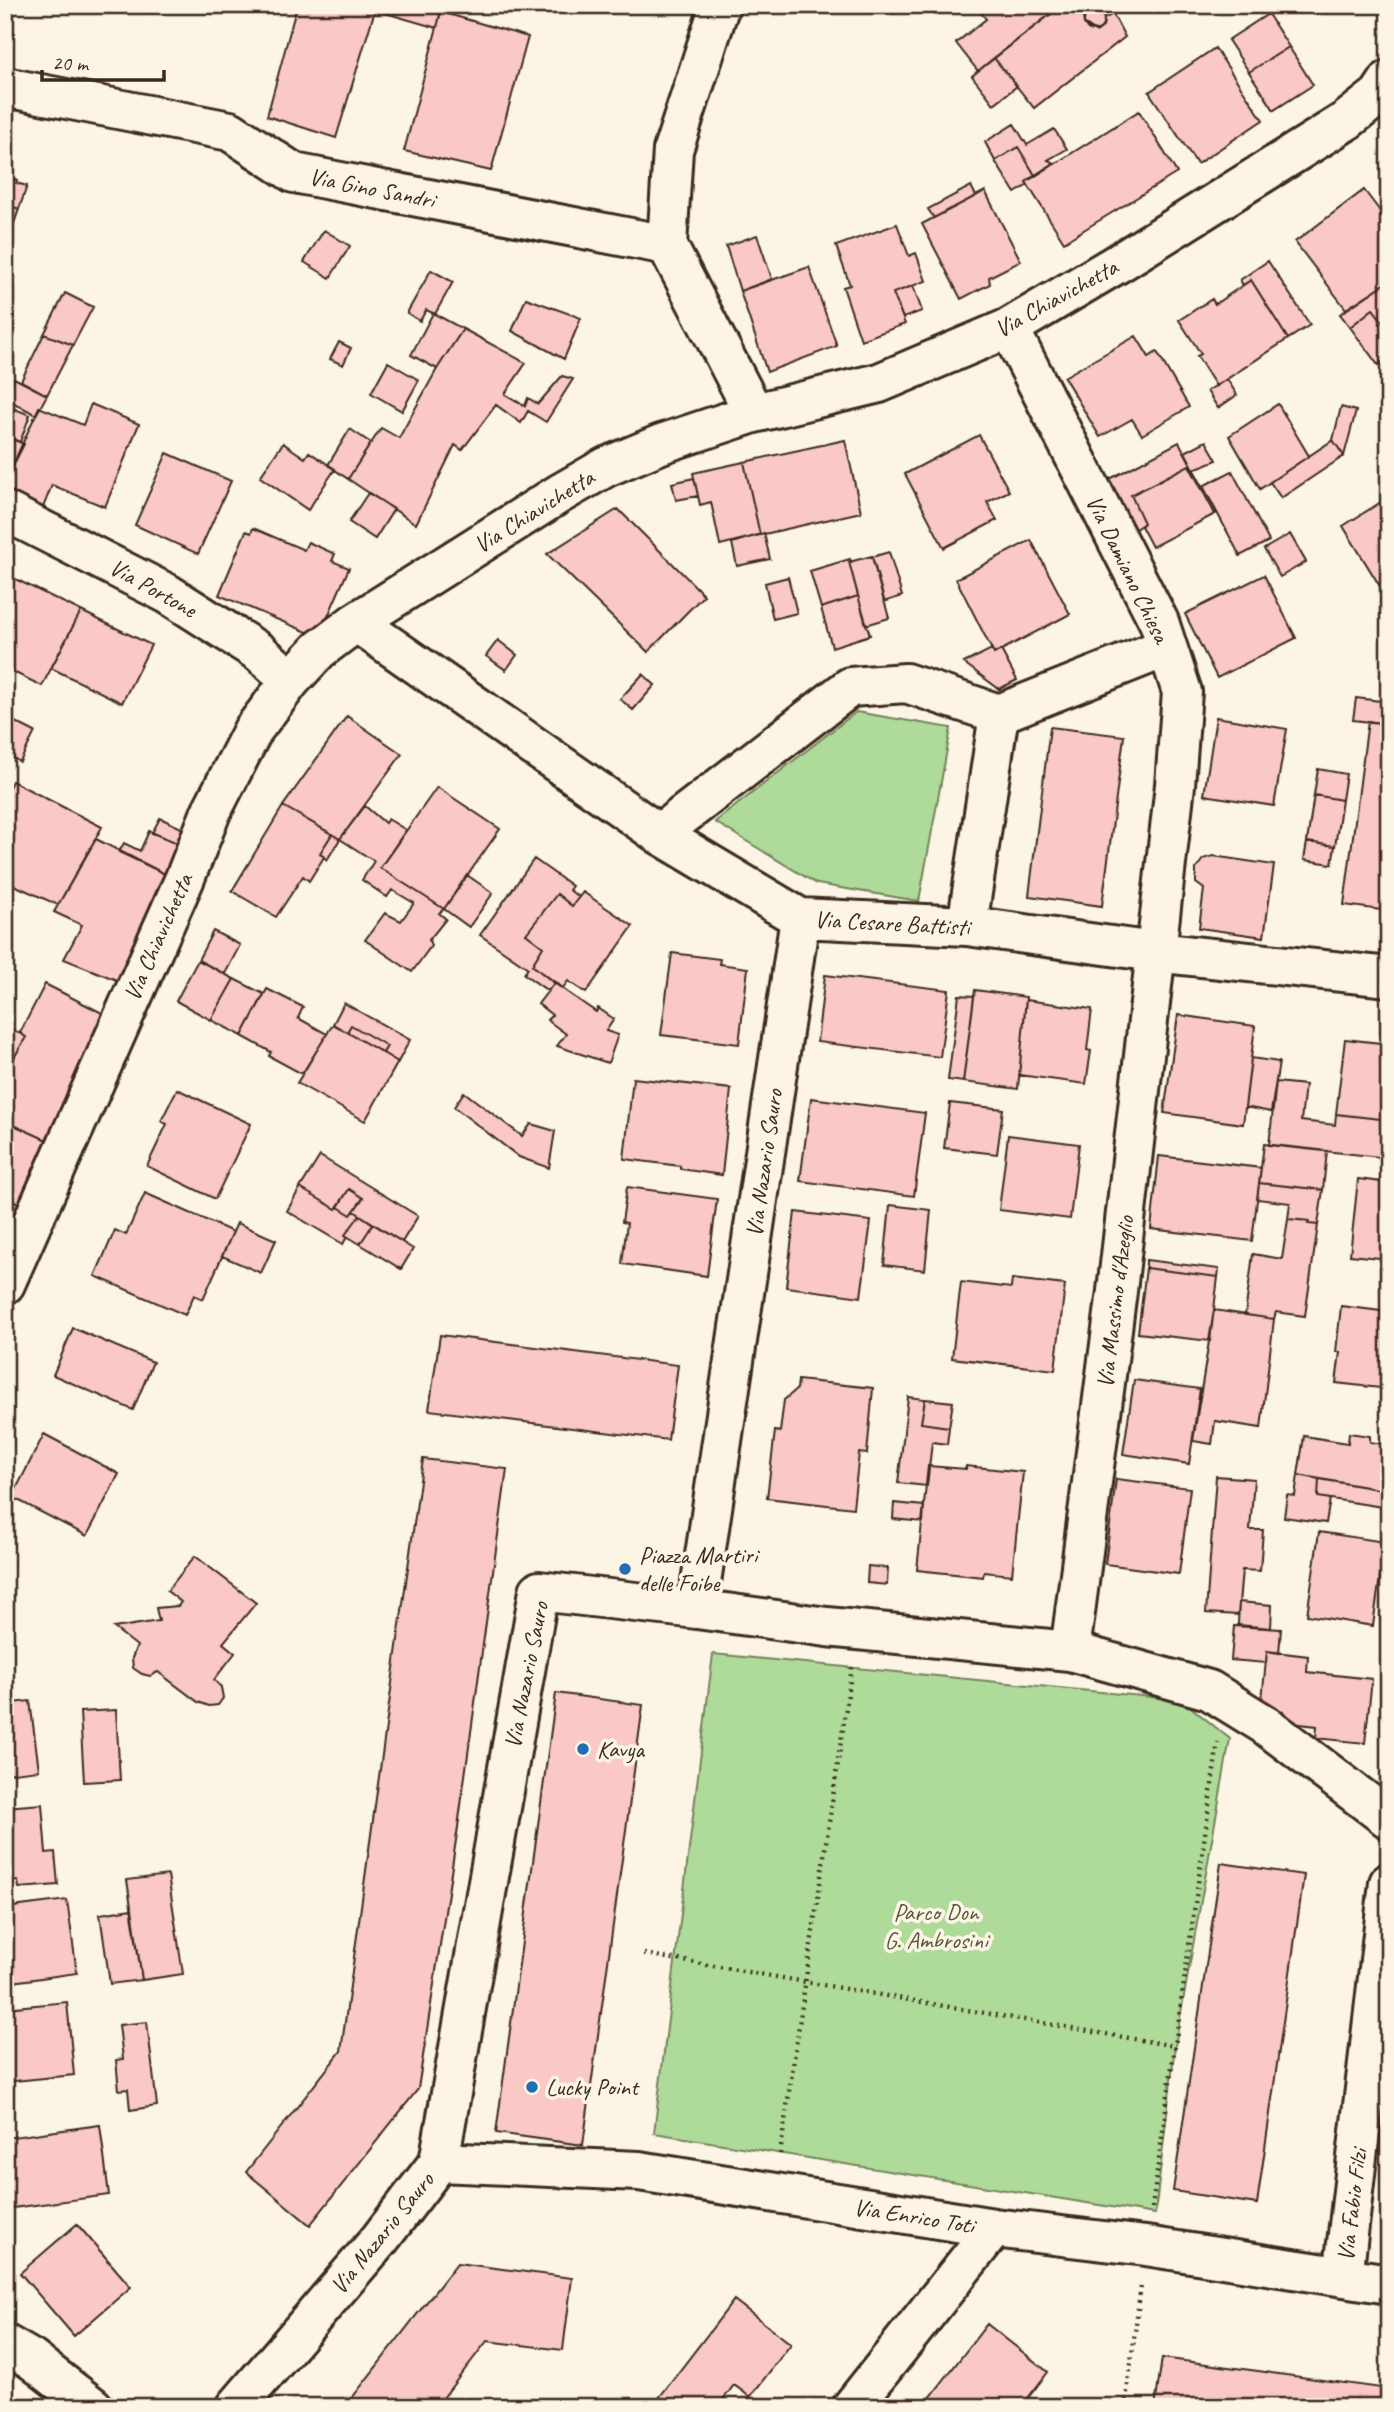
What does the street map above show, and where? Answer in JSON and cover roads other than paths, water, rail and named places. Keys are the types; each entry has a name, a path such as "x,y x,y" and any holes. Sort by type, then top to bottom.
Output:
{"street":[{"path":"720,5 673,150 667,245 754,413"},
{"name":"Via Chiavichetta","path":"5,1284 185,878 211,812 253,730 291,680 319,650 356,622 606,467 661,444 754,413 879,383 1009,328 1137,252 1346,121 1379,95 1389,80"},
{"name":"Via Gino Sandri","path":"5,87 230,131 294,173 667,245"},
{"name":"Via Damiano Chiesa","path":"1009,328 1158,622 1182,692 1175,785 1155,952"},
{"name":"Via Portone","path":"5,511 168,594 259,652 291,680"},
{"name":"Via Cesare Battisti","path":"356,622 659,834 800,918 967,926 1155,952 1389,977"},
{"path":"659,834 850,687 906,683 999,714 1167,647"},
{"path":"967,926 999,714"},
{"name":"Via Nazario Sauro","path":"236,2407 380,2239 439,2162 539,1591 698,1609 800,918"},
{"name":"Via Massimo d'Azeglio","path":"1070,1651 1117,1291 1155,952"},
{"path":"698,1609 857,1630 1070,1651 1209,1690 1264,1724 1389,1819"},
{"name":"Via Fabio Filzi","path":"1343,2277 1389,1883"},
{"name":"Via Enrico Toti","path":"439,2162 639,2171 994,2228 1146,2246 1389,2284"},
{"path":"852,2407 994,2228"},
{"path":"5,2344 31,2359 93,2407"}],"place":[{"name":"Piazza Martiri delle Foibe","path":"625,1569"},
{"name":"Kavya","path":"583,1749"},
{"name":"Lucky Point","path":"532,2087"}],"park label":[{"name":"Parco Don G. Ambrosini","path":"936,1926"}]}
